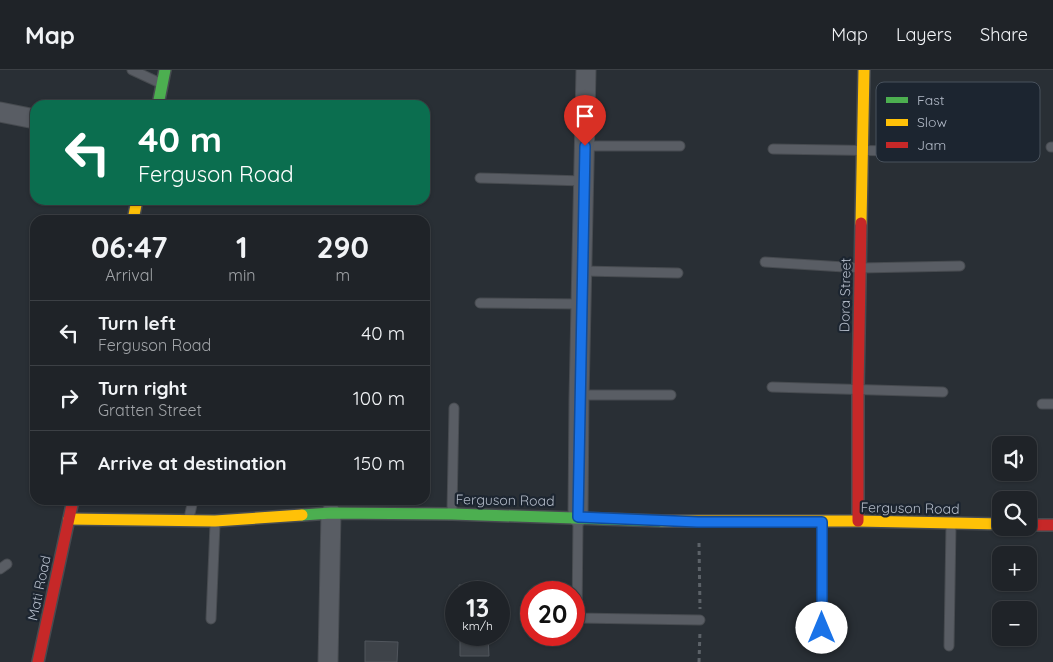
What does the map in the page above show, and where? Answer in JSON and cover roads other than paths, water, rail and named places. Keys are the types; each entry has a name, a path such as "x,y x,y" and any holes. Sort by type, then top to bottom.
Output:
{"street":[{"path":"159,100 165,70"},
{"path":"578,517 586,70"},
{"name":"Dora Street","path":"858,521 858,389 864,70"},
{"path":"0,112 30,118"},
{"name":"Mati Road","path":"38,662 72,505"},
{"path":"328,662 330,510"},
{"name":"Ferguson Road","path":"69,519 216,521 330,510 698,522 858,521 992,524"},
{"path":"1037,525 1053,525"}],"lane":[{"path":"132,70 162,84"},
{"path":"585,146 680,146"},
{"path":"773,149 876,150"},
{"path":"480,178 584,181"},
{"path":"765,262 860,268 960,266"},
{"path":"582,271 678,273"},
{"path":"480,303 581,304"},
{"path":"772,387 943,392"},
{"path":"579,395 671,394"},
{"path":"1042,404 1053,404"},
{"path":"452,514 454,408"},
{"path":"188,520 192,505"},
{"path":"578,517 577,618 700,620"},
{"path":"211,619 216,521"},
{"path":"822,522 822,646"},
{"path":"949,646 951,524"}]}
